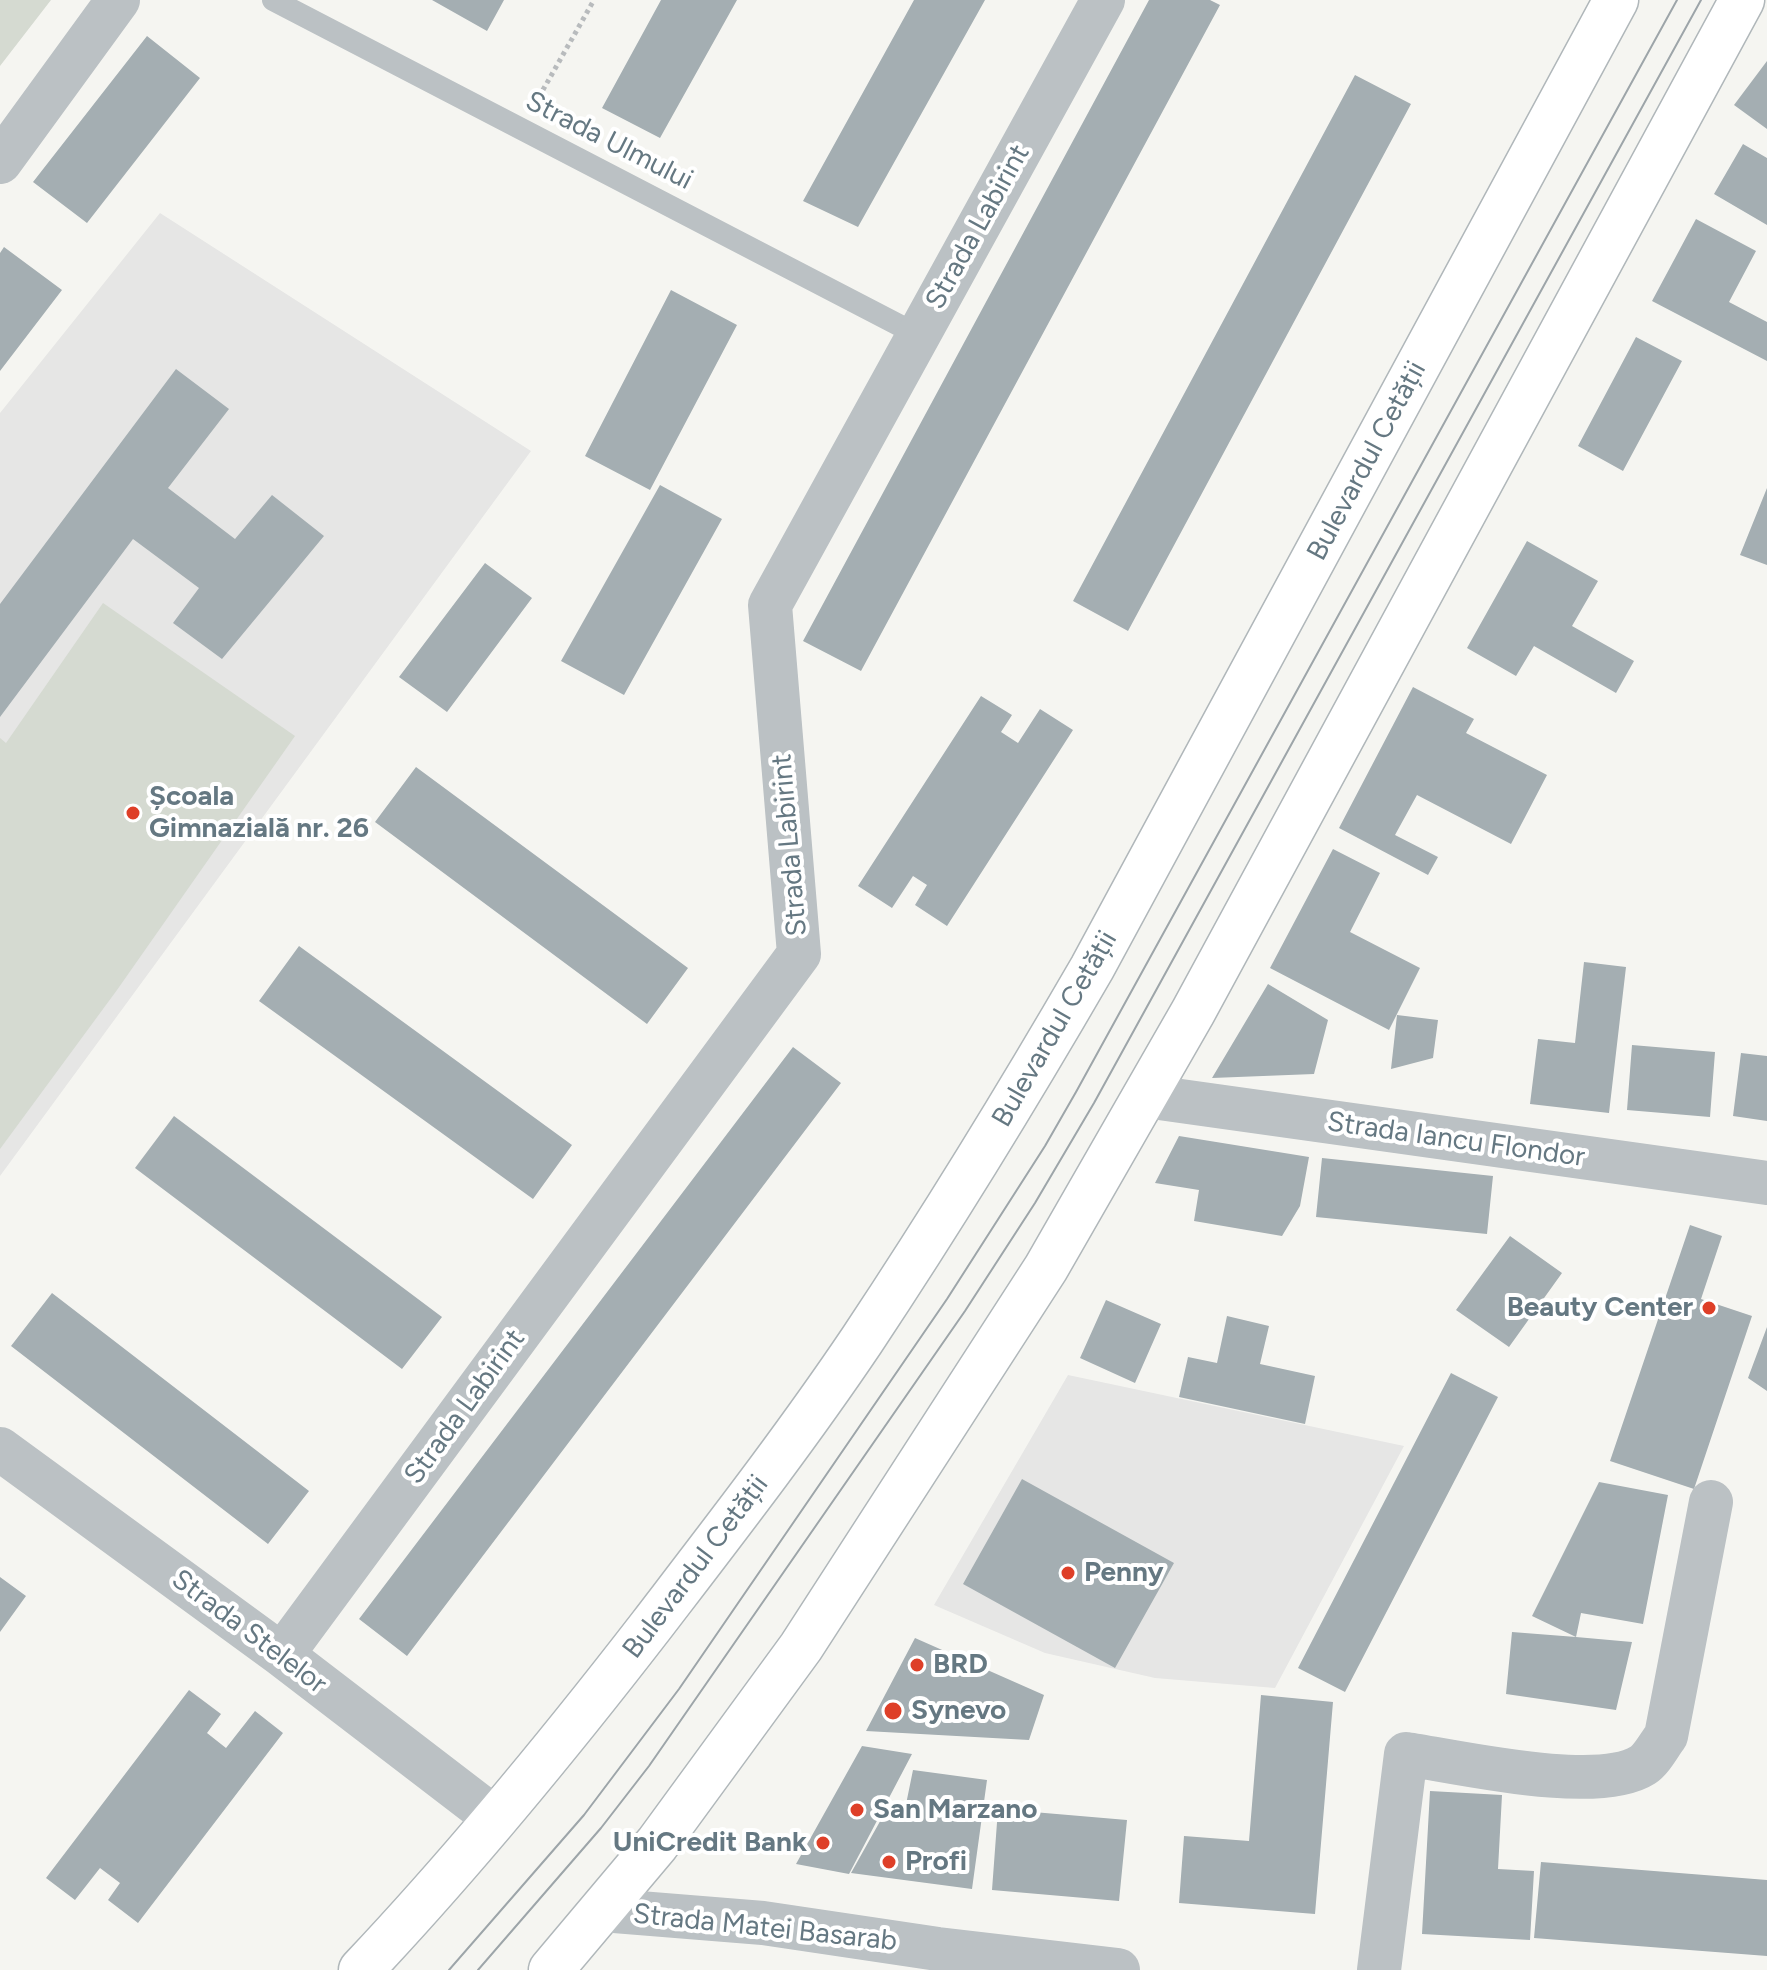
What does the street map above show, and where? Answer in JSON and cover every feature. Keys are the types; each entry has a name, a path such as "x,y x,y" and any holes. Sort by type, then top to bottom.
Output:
{"main road":[{"name":"Bulevardul Cetății","path":"361,1970 496,1819 576,1723 756,1490 861,1341 1020,1093 1092,968 1616,0"},
{"path":"551,1970 695,1794 801,1647 1046,1268 1145,1096 1742,0"}],"street":[{"path":"0,162 118,0"},
{"name":"Strada Labirint","path":"282,1655 799,954 770,605 1103,0"},
{"name":"Strada Iancu Flondor","path":"1145,1096 1767,1183"},
{"name":"Strada Stelelor","path":"0,1449 282,1655 496,1819"},
{"path":"1379,1970 1406,1754 1519,1772 1573,1776 1621,1774 1645,1764 1666,1736 1711,1502"},
{"name":"Strada Matei Basarab","path":"602,1910 763,1923 938,1949 1118,1970"}],"lane":[{"name":"Strada Ulmului","path":"273,0 918,335"}],"path":[{"path":"521,129 594,0"}],"shaded area":[{"path":"0,0 51,0 0,66"},
{"name":"Școala Gimnazială nr. 26","path":"160,213 531,451 0,1176 0,413"},
{"path":"103,603 295,736 117,990 0,1149 0,738 6,743"},
{"path":"1068,1375 1404,1446 1275,1688 1155,1678 1045,1653 934,1605"}],"building":[{"path":"432,0 504,0 487,31"},
{"path":"661,0 737,0 660,138 602,108"},
{"path":"914,0 985,0 858,227 803,201"},
{"path":"1149,0 1210,0 1220,5 861,671 803,641"},
{"path":"147,36 200,78 87,223 33,182"},
{"path":"1767,61 1767,129 1734,105"},
{"path":"1355,75 1411,104 1128,631 1073,601"},
{"path":"1743,144 1767,158 1767,225 1714,194"},
{"path":"1696,219 1756,251 1729,302 1767,322 1767,361 1652,301"},
{"path":"4,247 62,290 0,371 0,253"},
{"path":"671,290 737,325 650,490 585,456"},
{"path":"1636,337 1682,361 1623,471 1578,446"},
{"path":"176,369 229,409 168,488 235,539 272,495 324,536 222,659 173,623 199,588 133,539 0,717 0,604"},
{"path":"660,485 722,519 624,695 561,661"},
{"path":"1767,488 1767,565 1740,555"},
{"path":"1527,541 1598,581 1572,626 1634,661 1616,693 1534,646 1516,676 1467,648"},
{"path":"485,563 532,598 447,712 399,677"},
{"path":"1413,687 1474,719 1466,733 1547,775 1511,844 1417,795 1395,835 1438,857 1428,875 1339,828"},
{"path":"981,696 1012,715 1001,732 1018,743 1040,709 1073,730 947,926 915,905 927,885 913,876 892,908 858,886"},
{"path":"416,767 688,968 647,1024 375,822"},
{"path":"1333,849 1380,873 1350,932 1420,968 1389,1030 1270,968"},
{"path":"299,946 572,1145 533,1199 259,1001"},
{"path":"1584,962 1626,967 1609,1113 1530,1104 1538,1039 1575,1043"},
{"path":"1268,984 1328,1020 1314,1074 1212,1078"},
{"path":"1397,1015 1438,1020 1433,1058 1391,1069"},
{"path":"1632,1045 1715,1052 1710,1117 1627,1110"},
{"path":"793,1047 841,1083 407,1656 359,1619"},
{"path":"1741,1053 1767,1056 1767,1121 1733,1116"},
{"path":"174,1116 442,1317 402,1369 135,1168"},
{"path":"1179,1136 1309,1157 1300,1206 1282,1236 1194,1221 1199,1190 1155,1183"},
{"path":"1322,1158 1493,1176 1487,1234 1316,1217"},
{"path":"1690,1225 1722,1236 1701,1299 1752,1316 1694,1489 1610,1461"},
{"path":"1510,1236 1562,1273 1509,1347 1456,1310"},
{"path":"52,1293 309,1491 268,1544 11,1346"},
{"path":"1106,1300 1161,1324 1135,1383 1080,1358"},
{"path":"1227,1316 1269,1326 1260,1364 1315,1376 1305,1424 1179,1397 1188,1357 1217,1363"},
{"path":"1767,1327 1767,1391 1748,1378"},
{"path":"1451,1373 1498,1397 1345,1692 1298,1668"},
{"name":"Penny","path":"1022,1479 1174,1563 1115,1668 963,1584"},
{"path":"1599,1482 1668,1495 1643,1624 1581,1613 1576,1637 1532,1616"},
{"path":"0,1577 26,1596 0,1632"},
{"path":"1512,1632 1632,1642 1616,1710 1506,1694"},
{"path":"915,1638 1044,1695 1029,1740 866,1731"},
{"path":"189,1690 221,1714 207,1733 226,1748 255,1711 283,1733 138,1923 108,1900 120,1883 100,1868 75,1900 46,1878"},
{"path":"1261,1695 1333,1702 1315,1914 1179,1903 1184,1836 1249,1841"},
{"path":"862,1746 912,1754 849,1874 796,1864"},
{"path":"913,1770 987,1780 972,1889 851,1873 883,1816 903,1819"},
{"path":"1430,1791 1502,1795 1498,1869 1534,1871 1530,1940 1422,1934"},
{"path":"998,1809 1127,1820 1119,1901 992,1890"},
{"path":"1541,1862 1767,1880 1767,1956 1534,1938"}],"tram line":[{"path":"449,1970 584,1815 679,1689 947,1299 1045,1146 1677,0"},
{"path":"478,1970 601,1828 649,1766 965,1311 1035,1203 1094,1103 1701,0"}],"place":[{"name":"Școala Gimnazială nr. 26","path":"133,813"},
{"name":"Beauty Center","path":"1709,1308"},
{"name":"Penny","path":"1068,1573"},
{"name":"BRD","path":"917,1665"},
{"name":"Synevo","path":"893,1711"},
{"name":"San Marzano","path":"857,1810"},
{"name":"UniCredit Bank","path":"823,1843"},
{"name":"Profi","path":"889,1862"}]}
